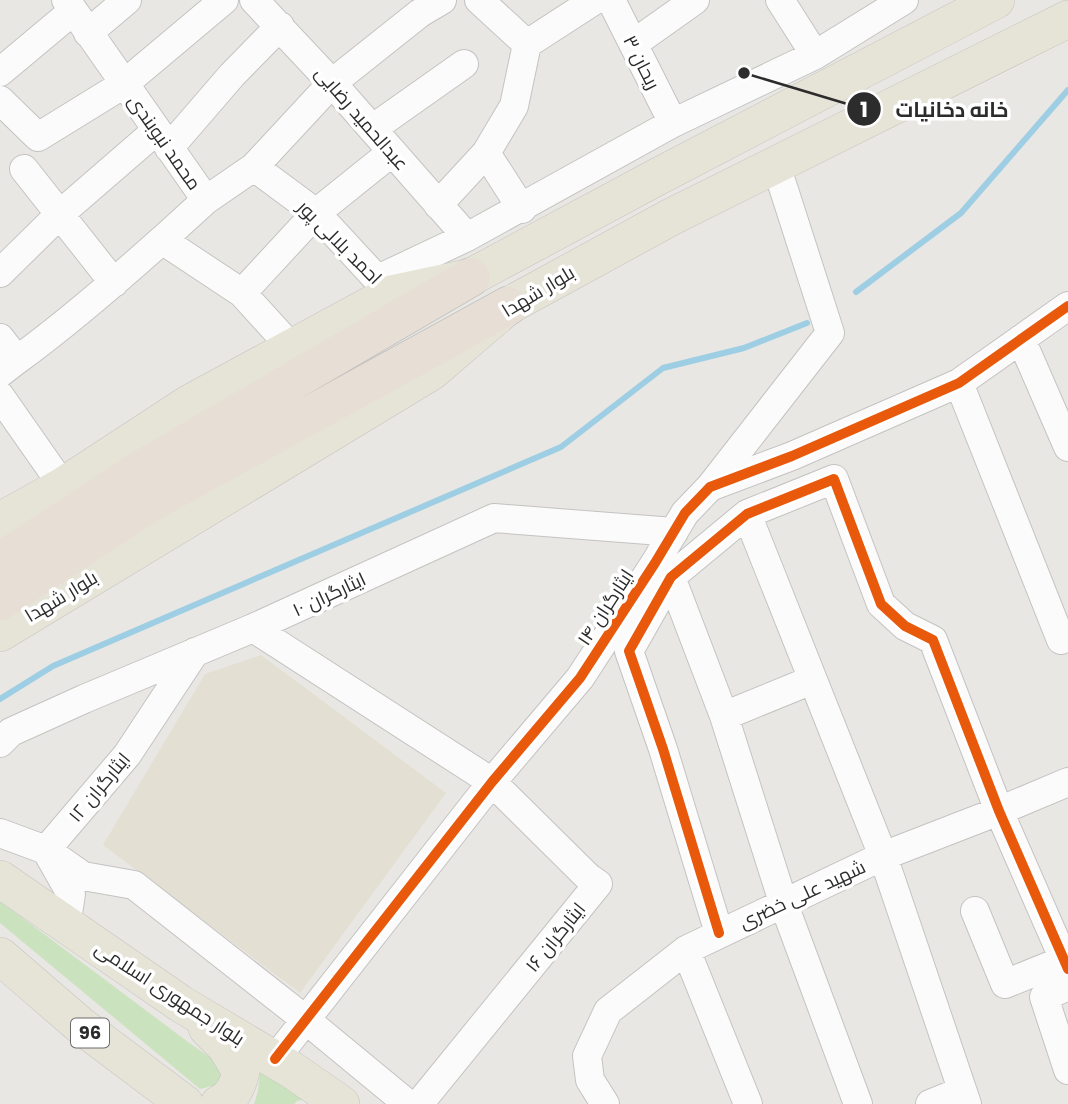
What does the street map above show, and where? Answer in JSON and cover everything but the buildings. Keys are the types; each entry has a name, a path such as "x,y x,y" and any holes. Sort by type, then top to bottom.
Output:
{"highway":[{"path":"0,562 135,473 471,277"},
{"path":"0,600 148,504 508,306"}],"main road":[{"path":"0,521 63,486 190,403 292,348 384,286 471,277 973,4"},
{"name":"بلوار شهدا","path":"0,633 431,372 508,306 671,217 1068,19"},
{"name":"بلوار جمهوری اسلامی","path":"0,879 181,1004 275,1059 333,1103"},
{"name":"96","path":"0,956 80,1025 185,1104"},
{"path":"181,1004 226,1047 241,1072 237,1088 227,1100 219,1104"}],"street":[{"path":"0,72 76,15 127,0"},
{"path":"0,100 38,137 124,84 224,0"},
{"path":"206,200 254,167 332,83 420,13 442,0"},
{"path":"480,0 527,44"},
{"path":"439,205 486,153 514,106 527,44 595,0"},
{"name":"ریحان ۳","path":"611,0 673,123"},
{"path":"633,44 695,0"},
{"path":"780,0 816,54"},
{"path":"384,286 673,123 816,54 904,0"},
{"name":"عبدالحمید رضایی","path":"262,2 280,26 467,237"},
{"name":"محمد نبوبندی","path":"6,357 39,344 114,283 206,200 76,15"},
{"path":"0,273 60,214 163,139 280,26"},
{"path":"372,129 464,64"},
{"path":"242,293 316,213 392,152"},
{"path":"486,153 522,209"},
{"path":"710,487 830,333 776,166"},
{"name":"احمد بلالی پور","path":"254,167 316,213 384,286"},
{"path":"24,169 114,283"},
{"path":"162,240 242,293 292,348"},
{"name":"ایثارگران ۱۴","path":"275,1059 492,782 580,678 685,513 710,487 792,456 959,383 1068,306"},
{"path":"1021,339 1068,447"},
{"path":"959,383 1061,640"},
{"path":"0,396 63,486"},
{"path":"719,933 663,749 629,650 671,577 747,514 834,479 881,604 905,626 933,640 999,811 1067,972"},
{"path":"747,514 883,856 964,1098 930,1104"},
{"name":"ایثارگران ۱۰","path":"0,743 11,732 253,628 494,518 674,532"},
{"path":"671,577 724,716 783,902 858,1104"},
{"path":"253,628 492,782"},
{"name":"ایثارگران ۱۲","path":"46,850 127,755 195,652"},
{"path":"724,716 812,680"},
{"name":"ایثارگران ۱۶","path":"419,1104 598,884 492,782"},
{"name":"شهید علی خضری","path":"605,1104 590,1080 587,1056 608,1011 685,950 883,856 1068,782"},
{"path":"0,833 46,850 83,876 134,885 408,1104"},
{"path":"46,850 71,894 66,926"},
{"path":"975,911 1005,984 1067,972"},
{"path":"685,950 748,1104"},
{"path":"1067,972 1044,997 1068,1070"}],"shaded area":[{"path":"261,655 446,793 300,993 103,845 205,674"}],"green space":[{"path":"0,901 221,1065 222,1073 216,1085 200,1089 0,923"},
{"path":"261,1065 310,1098 294,1104 254,1104"}],"waterway":[{"path":"856,292 961,213 1068,90"},
{"path":"0,699 53,666 561,447 663,368 744,348 807,323"}],"cycle path":[{"path":"275,1059 492,782 580,678 685,513 710,487 792,456 959,383 1068,306"},
{"path":"719,933 663,749 629,651 671,577 747,514 834,479 881,604 905,626 933,640 999,811 1068,969"}],"place":[{"name":"خانه دخانیات","path":"744,73"}]}
